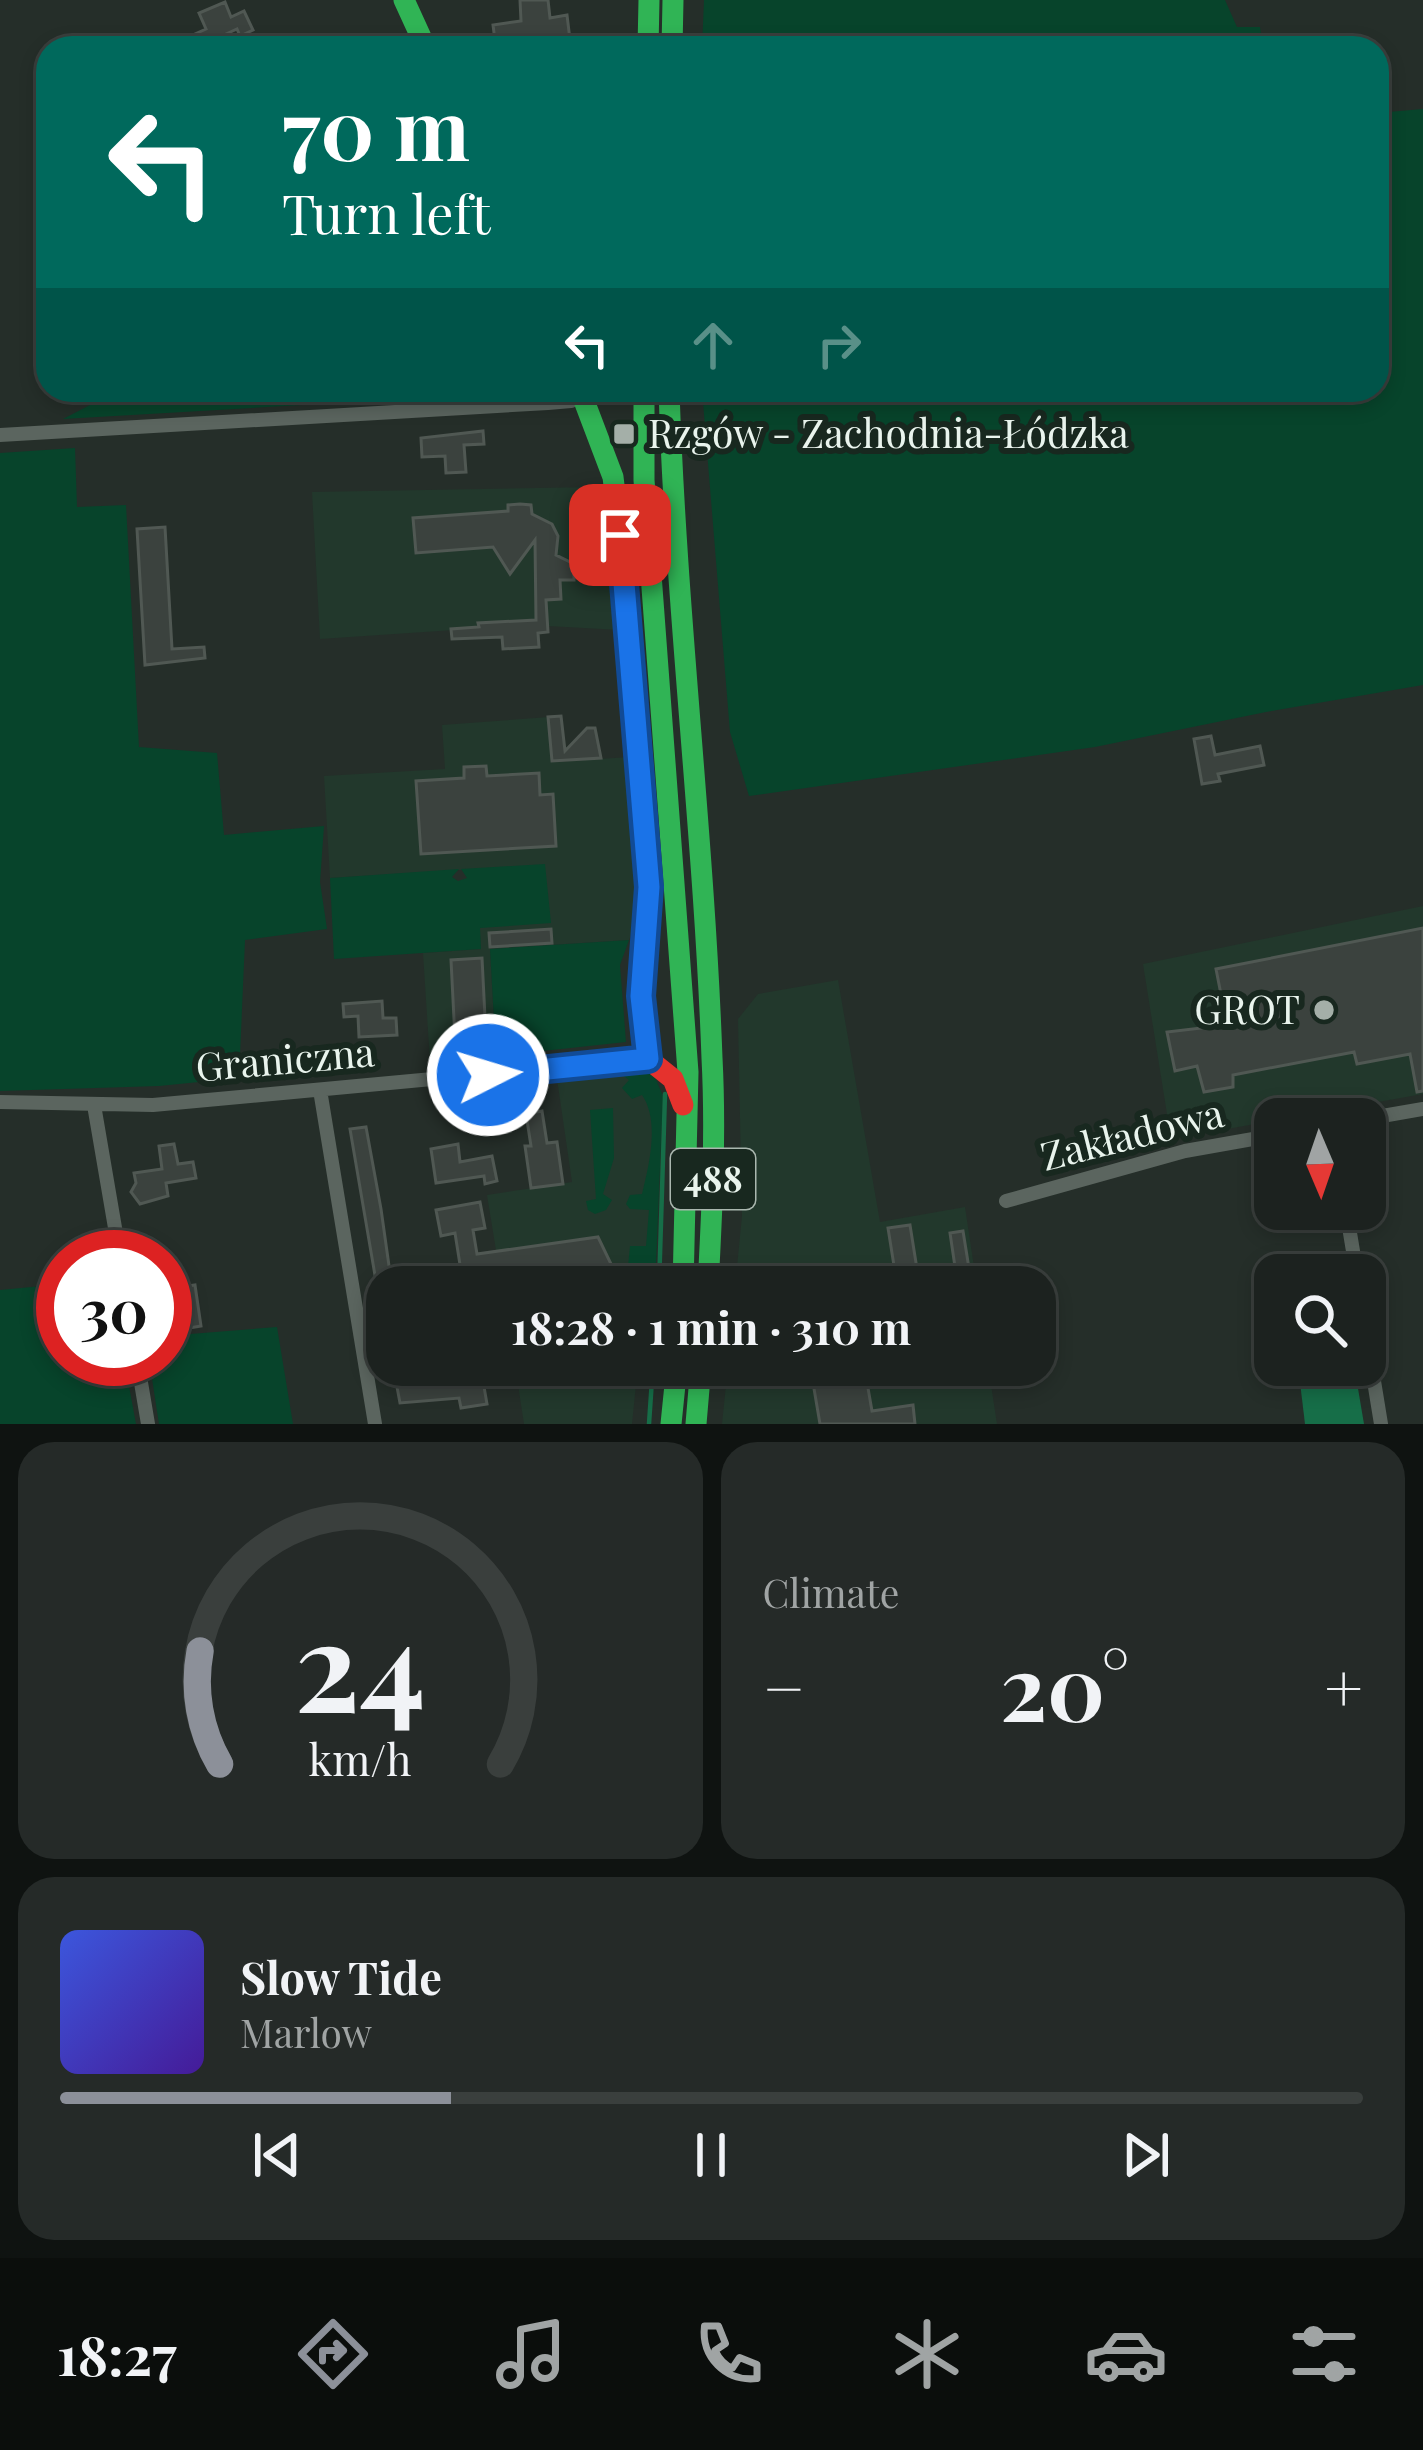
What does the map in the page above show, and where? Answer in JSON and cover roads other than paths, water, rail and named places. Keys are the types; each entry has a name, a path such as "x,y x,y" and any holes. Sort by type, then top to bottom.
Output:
{"main road":[{"path":"404,0 420,36"},
{"path":"648,36 649,0"},
{"path":"672,36 673,0"},
{"path":"585,402 613,477 628,603 649,887 641,996 648,1059 673,1079 688,1121"},
{"name":"488","path":"644,402 644,480 688,1072 684,1266"},
{"name":"488","path":"668,402 672,517 712,1071 708,1266"},
{"path":"671,1424 675,1386"},
{"path":"696,1424 699,1386"}],"street":[{"path":"0,435 560,402"},
{"name":"Graniczna","path":"0,1102 153,1105 648,1059"},
{"path":"320,1090 376,1424"},
{"path":"94,1106 115,1230"},
{"path":"1386,1115 1423,1108"},
{"name":"Zakładowa","path":"1006,1201 1185,1151 1254,1140"},
{"path":"142,1386 148,1424"},
{"path":"1375,1386 1382,1424"}],"waterway":[{"path":"660,1266 665,1094"},
{"path":"649,1424 652,1386"}],"place":[{"name":"Rzgów - Zachodnia-Łódzka","path":"624,434"},
{"name":"GROT","path":"1324,1010"}]}
